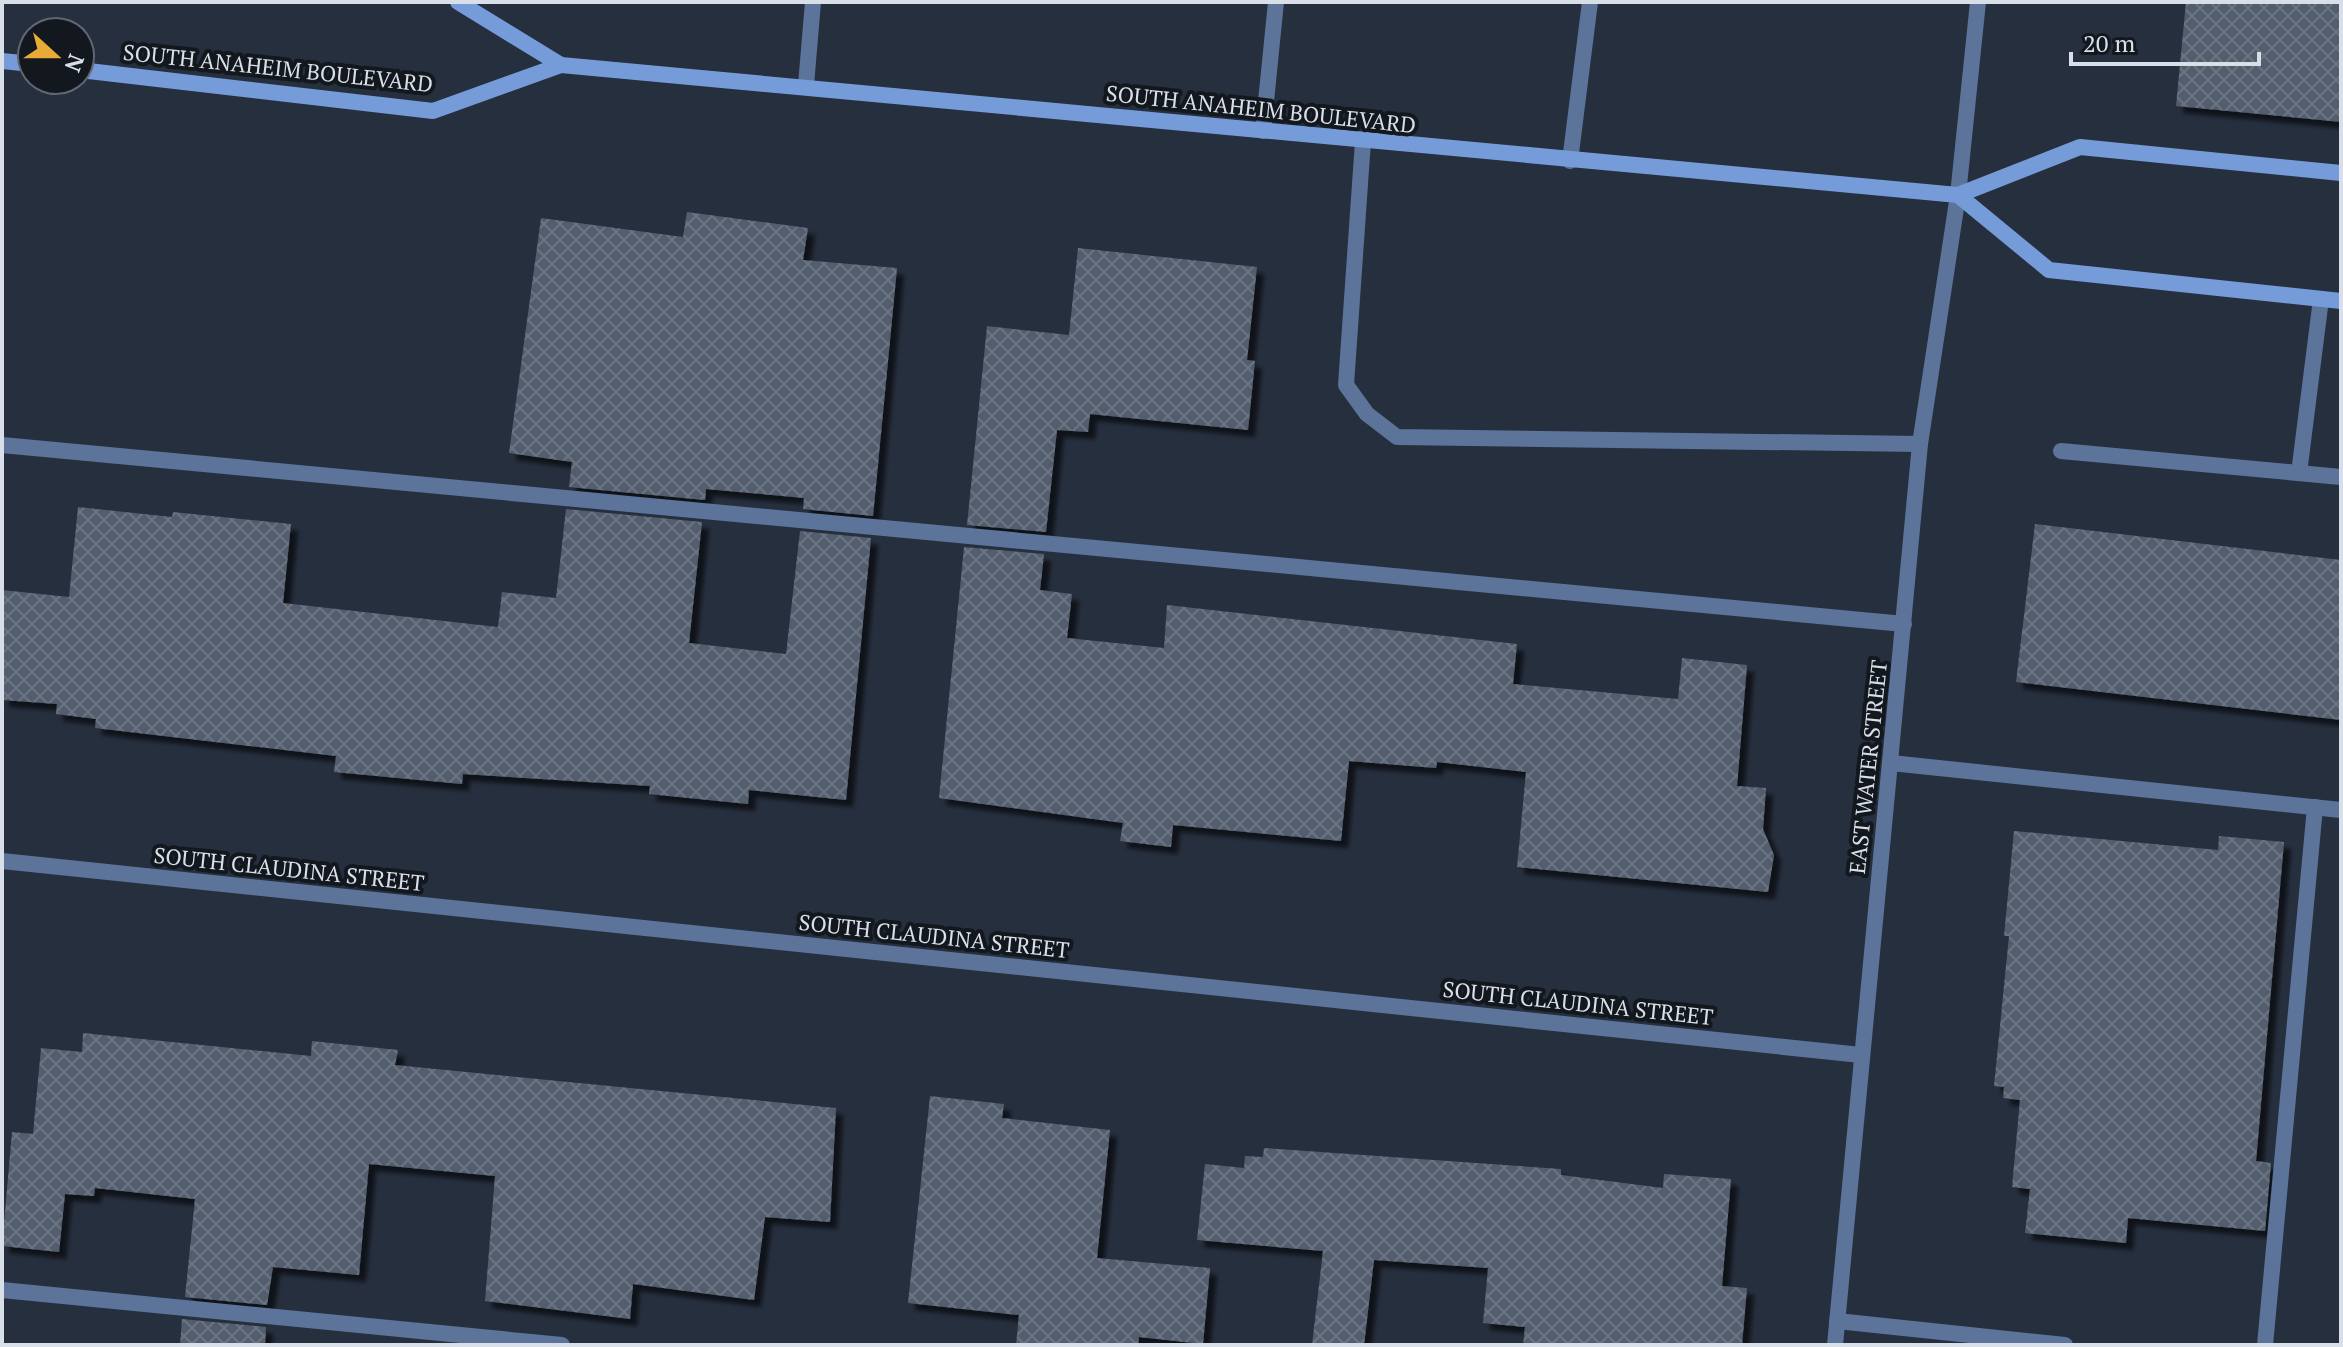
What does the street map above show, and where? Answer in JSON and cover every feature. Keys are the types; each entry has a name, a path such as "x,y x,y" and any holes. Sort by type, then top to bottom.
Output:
{"main road":[{"name":"SOUTH ANAHEIM BOULEVARD","path":"458,2 561,65"},
{"name":"SOUTH ANAHEIM BOULEVARD","path":"96,72 433,111 561,65 806,85 1570,161 1958,195 2080,147 2341,173"},
{"path":"1958,195 2049,270 2341,301"}],"street":[{"path":"806,85 813,2"},
{"path":"1263,131 1276,2"},
{"path":"1570,161 1590,2"},
{"name":"EAST WATER STREET","path":"1835,1345 1920,444 1958,195 1978,2"},
{"path":"1363,141 1346,385 1367,414 1397,437 1920,444"},
{"path":"2299,473 2321,299"},
{"path":"2,445 1904,624"},
{"path":"2061,451 2341,477"},
{"path":"1891,763 2341,810"},
{"path":"2265,1345 2315,807"},
{"name":"SOUTH CLAUDINA STREET","path":"2,861 1861,1055"},
{"path":"2,1290 562,1345"},
{"path":"1837,1321 2065,1345"}],"building":[{"path":"2186,2 2341,2 2341,122 2176,106"},
{"path":"687,212 808,228 803,260 897,268 873,516 803,509 804,498 706,489 705,500 569,487 572,462 509,453 541,218 683,237"},
{"path":"1078,248 1257,267 1247,360 1255,361 1248,430 1090,414 1088,432 1057,430 1046,532 967,525 987,326 1069,335"},
{"path":"78,507 172,517 173,512 291,524 283,603 498,627 502,592 556,598 566,509 702,522 689,643 786,654 800,531 871,538 846,800 749,790 748,804 649,794 650,786 463,774 462,784 334,772 336,756 95,728 96,719 56,714 57,704 2,700 2,590 69,597"},
{"path":"2035,524 2341,560 2341,720 2016,682"},
{"path":"964,547 1044,554 1040,590 1072,594 1067,638 1164,648 1167,605 1517,644 1513,684 1678,699 1682,658 1747,665 1737,786 1766,788 1763,829 1774,855 1768,892 1517,867 1526,772 1437,762 1436,768 1349,761 1341,841 1173,825 1171,847 1120,841 1123,823 939,798"},
{"path":"2014,831 2218,850 2219,836 2284,842 2256,1161 2271,1163 2265,1231 2128,1218 2126,1243 2025,1233 2030,1189 2012,1187 2020,1100 2003,1098 2004,1087 1994,1086 2009,936 2004,936"},
{"path":"83,1033 311,1056 312,1041 398,1050 395,1065 836,1108 830,1222 765,1217 754,1300 633,1284 630,1319 485,1301 495,1176 369,1164 359,1275 273,1267 267,1305 185,1297 195,1199 95,1188 94,1196 65,1194 59,1252 2,1246 12,1132 33,1134 41,1048 82,1052"},
{"path":"930,1096 1004,1104 1002,1118 1110,1130 1097,1258 1210,1268 1203,1344 1139,1337 1138,1345 1016,1345 1019,1315 908,1303"},
{"path":"1264,1148 1561,1169 1561,1175 1663,1188 1664,1174 1731,1179 1722,1286 1747,1288 1742,1345 1523,1345 1525,1327 1483,1323 1488,1268 1374,1260 1364,1345 1312,1345 1323,1251 1197,1240 1205,1164 1244,1168 1245,1156 1263,1157"},
{"path":"182,1319 266,1327 265,1345 180,1345"}]}
